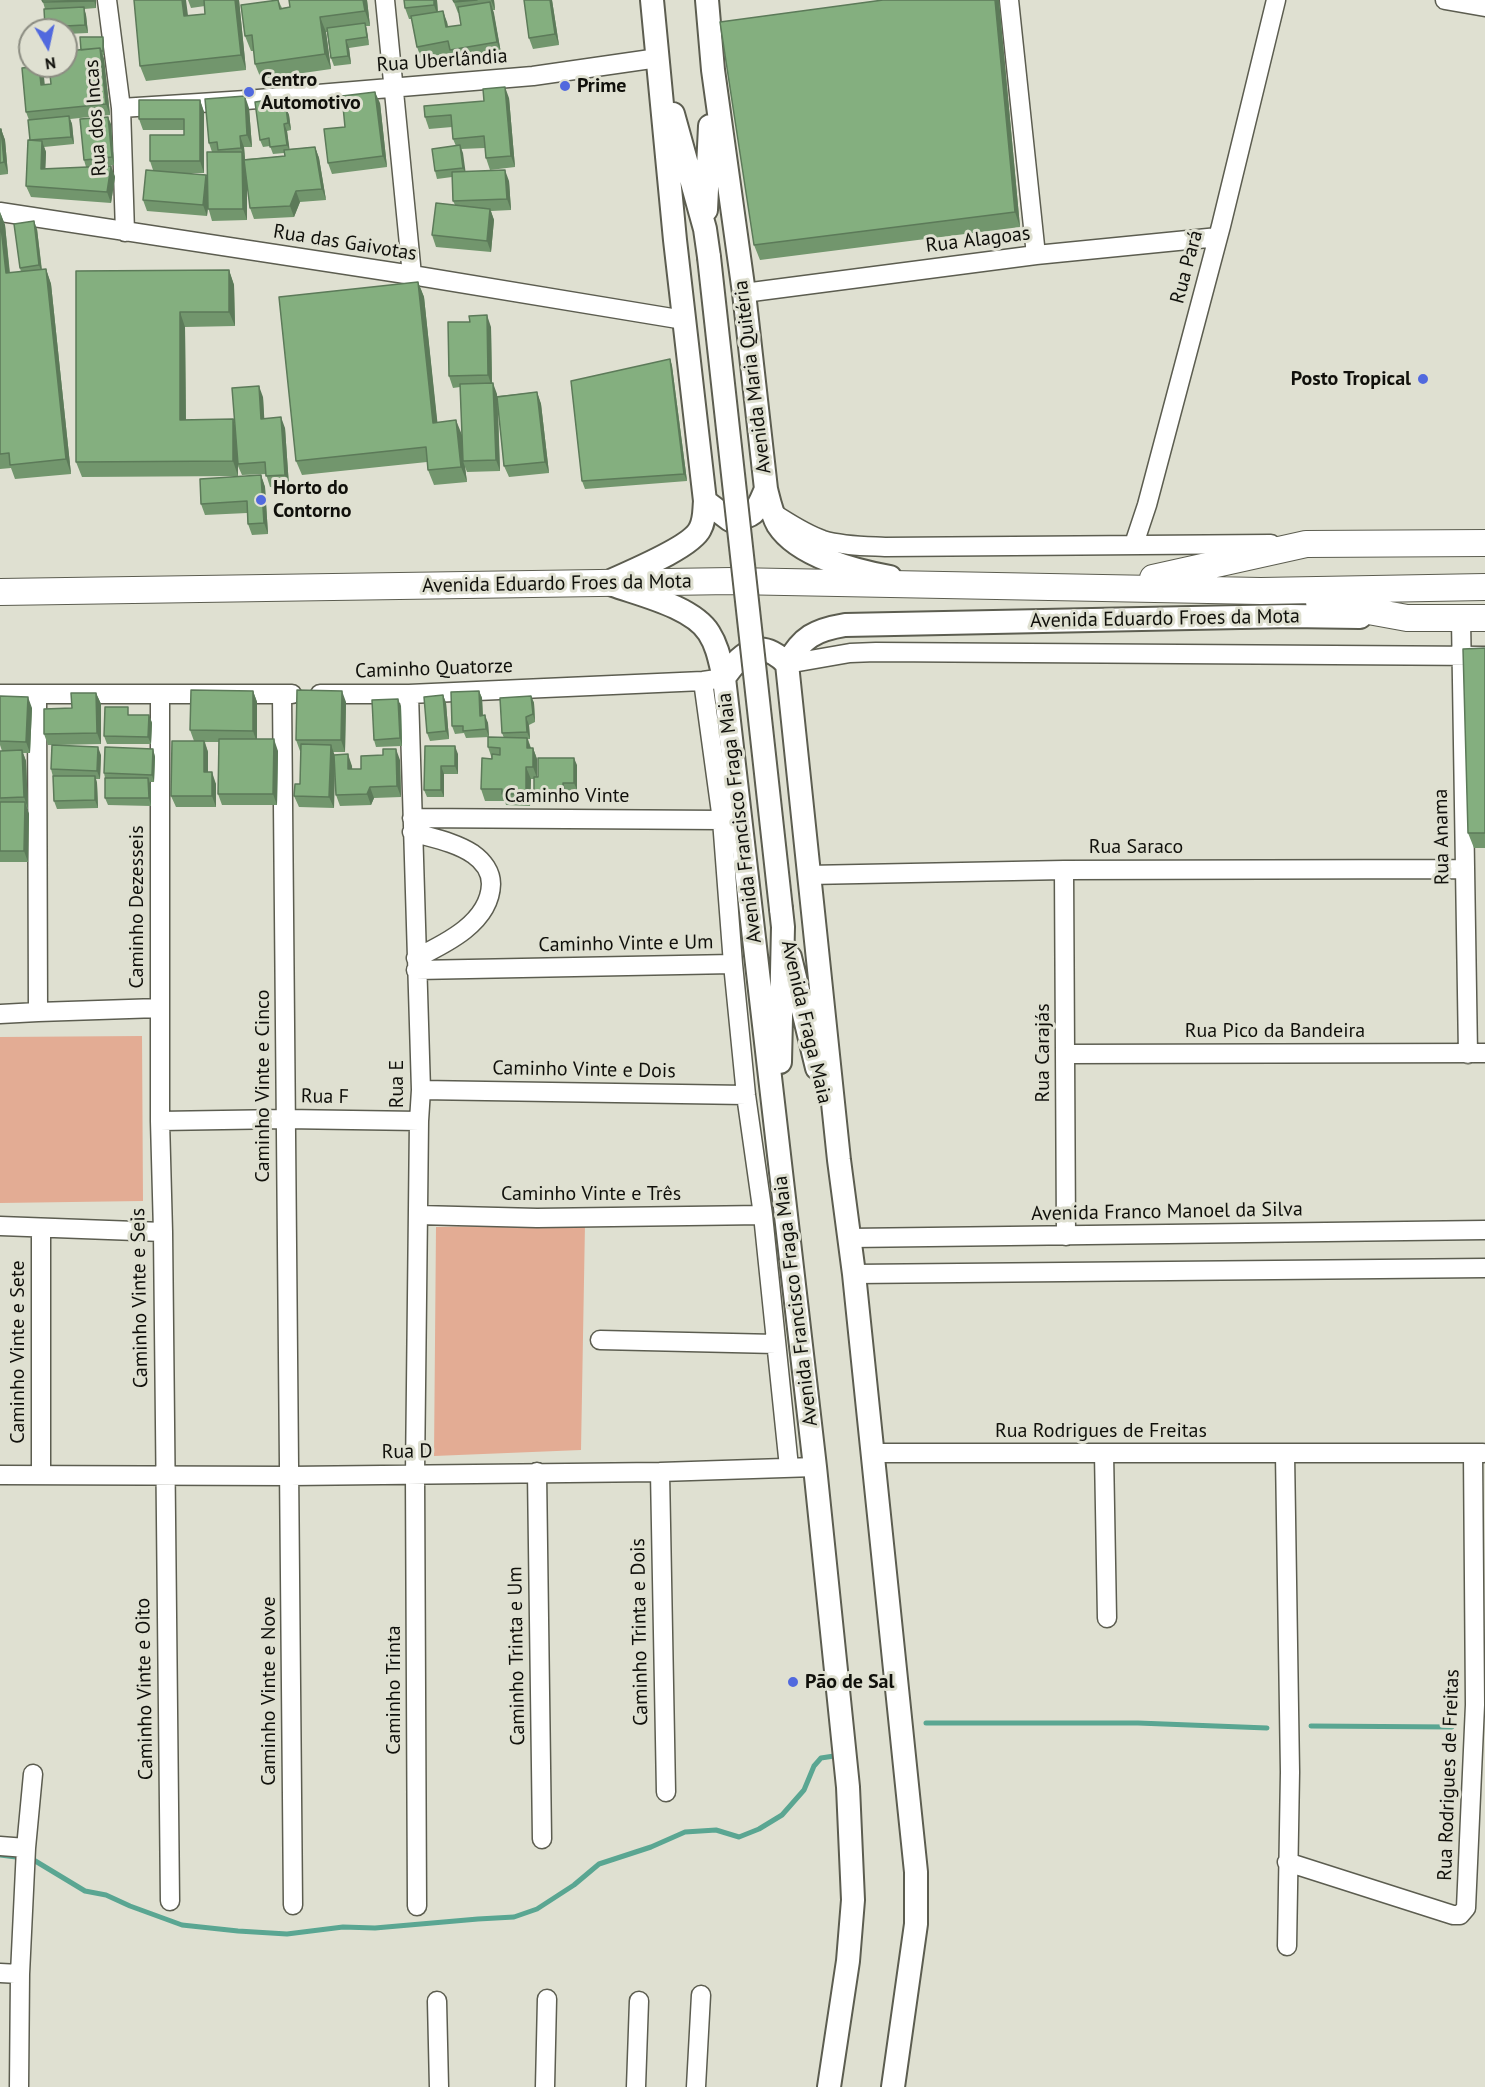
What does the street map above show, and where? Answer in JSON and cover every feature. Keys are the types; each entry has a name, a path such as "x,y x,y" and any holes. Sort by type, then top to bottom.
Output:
{"highway":[{"name":"Avenida Eduardo Froes da Mota","path":"1115,587 1306,544 1485,543"},
{"name":"Avenida Eduardo Froes da Mota","path":"0,592 732,581 1261,591 1485,587"},
{"path":"1261,591 1407,618"},
{"name":"Avenida Eduardo Froes da Mota","path":"1407,618 1473,619"}],"main road":[{"path":"606,583 687,543 700,531 704,519 705,501 684,320 652,0"},
{"name":"Avenida Maria Quitéria","path":"705,229 715,25 707,0"},
{"path":"657,58 705,229 782,918"},
{"name":"Avenida Maria Quitéria","path":"713,70 744,293 766,489 773,513 778,525 786,533 821,558 865,572 921,583"},
{"path":"705,501 730,520 747,518 756,511 766,489"},
{"name":"Avenida Francisco Fraga Maia","path":"606,583 672,606 694,617 708,631 718,650 714,680 779,1151 848,1787 853,1900 848,1961 829,2087"},
{"name":"Avenida Eduardo Froes da Mota","path":"787,664 794,651 812,635 827,628 845,625 1290,616 1407,618"},
{"path":"714,680 745,652 768,650 777,654 787,664 839,1160 854,1274 916,1872 916,1924 893,2087"},
{"name":"Avenida Fraga Maia","path":"779,1151 782,918"},
{"name":"Avenida Fraga Maia","path":"782,918 839,1160"}],"street":[{"name":"Rua dos Incas","path":"107,0 121,108 125,232"},
{"path":"386,0 412,275"},
{"path":"1009,0 1036,255"},
{"name":"Rua Pará","path":"1134,544 1147,505 1218,237 1276,0"},
{"path":"1445,0 1485,7"},
{"name":"Rua Uberlândia","path":"121,108 533,76 657,58"},
{"name":"Rua das Gaivotas","path":"0,212 412,275 684,320"},
{"name":"Rua Alagoas","path":"744,293 1036,255 1218,237"},
{"path":"773,513 824,540 885,547 1306,544"},
{"name":"Rua Anama","path":"1473,619 1461,656 1465,869 1476,1054"},
{"path":"787,664 850,653 876,652 1485,656"},
{"name":"Caminho Quatorze","path":"0,694 409,694 714,680"},
{"name":"Caminho Vinte e Um","path":"416,964 733,964 714,680"},
{"path":"37,694 38,1012"},
{"name":"Caminho Dezesseis","path":"160,694 160,1121"},
{"name":"Caminho Vinte e Cinco","path":"282,694 290,1476"},
{"name":"Rua E","path":"409,694 421,1090 415,1474"},
{"name":"Caminho Vinte","path":"412,825 722,820"},
{"path":"412,825 472,854 486,865 491,880 490,896 482,914 464,930 416,964"},
{"name":"Rua Saraco","path":"808,875 1064,870 1465,869"},
{"name":"Rua Carajás","path":"1064,870 1066,1236"},
{"path":"733,964 763,1215 789,1467"},
{"path":"0,1014 159,1008"},
{"name":"Rua Pico da Bandeira","path":"1065,1054 1476,1054"},
{"name":"Caminho Vinte e Dois","path":"421,1090 747,1095"},
{"name":"Rua F","path":"160,1121 285,1119 419,1121"},
{"name":"Caminho Vinte e Seis","path":"160,1121 165,1476"},
{"name":"Caminho Vinte e Três","path":"418,1215 537,1218 763,1215"},
{"path":"0,1226 163,1232"},
{"name":"Caminho Vinte e Sete","path":"41,1228 41,1475"},
{"name":"Avenida Franco Manoel da Silva","path":"850,1238 1485,1230"},
{"path":"854,1274 1485,1268"},
{"path":"600,1340 776,1344"},
{"name":"Rua Rodrigues de Freitas","path":"872,1453 1479,1453 1475,1705 1466,1908 1460,1915 1453,1915 1287,1863"},
{"path":"1104,1453 1107,1618"},
{"path":"1285,1454 1290,1772 1287,1946"},
{"name":"Rua D","path":"0,1475 290,1476 660,1472 815,1467"},
{"name":"Caminho Trinta e Um","path":"537,1472 542,1839"},
{"name":"Caminho Trinta e Dois","path":"660,1472 666,1792"},
{"name":"Caminho Trinta","path":"415,1474 417,1906"},
{"name":"Caminho Vinte e Oito","path":"165,1476 170,1901"},
{"name":"Caminho Vinte e Nove","path":"290,1476 292,1905"},
{"path":"19,2087 23,1878 33,1774"},
{"path":"0,1846 26,1853"},
{"path":"0,1973 20,1974"},
{"path":"696,2087 701,1995"},
{"path":"545,2087 547,1999"},
{"path":"436,2001 439,2087"},
{"path":"636,2087 639,2001"}],"shaded area":[{"path":"142,1036 143,1201 0,1203 0,1037"},
{"path":"585,1224 581,1450 434,1456 436,1227"}],"building":[{"path":"42,0 94,0 94,1 43,2"},
{"path":"134,0 182,0 184,16 205,14 204,0 235,0 241,55 140,66"},
{"path":"278,0 280,9 290,7 289,0 363,0 365,11 320,17 325,54 255,64 252,35 245,36 241,5"},
{"path":"404,0 434,0 434,5 405,8"},
{"path":"453,0 477,0 454,2"},
{"path":"524,0 550,0 555,34 529,38"},
{"path":"883,0 995,0 1015,212 754,245 720,22"},
{"path":"490,2 497,42 450,50 448,41 417,47 411,16 443,11 446,27 461,25 458,7"},
{"path":"84,7 85,25 78,25 78,18 44,18 44,9"},
{"path":"365,23 367,37 346,40 348,56 331,58 327,28"},
{"path":"80,37 103,37 103,51 100,48 81,50"},
{"path":"100,48 106,104 26,112 23,78 40,78 41,85 51,84 50,78 78,78 78,50"},
{"path":"505,87 511,156 486,158 484,136 453,139 451,115 425,117 424,106 484,101 483,89"},
{"path":"375,92 383,156 328,163 324,129 345,127 342,96"},
{"path":"245,96 247,135 240,136 241,148 218,150 217,142 209,143 205,99"},
{"path":"281,98 282,108 286,108 288,123 284,124 287,145 270,147 269,138 260,140 255,102"},
{"path":"139,100 200,100 200,161 150,161 150,135 184,135 184,119 139,119"},
{"path":"69,116 71,137 30,140 28,120"},
{"path":"108,117 112,157 84,160 80,119"},
{"path":"0,129 4,162 0,163"},
{"path":"28,140 42,141 41,169 111,166 107,192 26,186"},
{"path":"460,145 463,168 435,171 432,149"},
{"path":"315,147 322,189 296,191 290,206 250,208 244,160 285,156 284,150"},
{"path":"207,152 242,152 243,209 208,209"},
{"path":"146,170 206,175 203,205 143,200"},
{"path":"505,170 507,199 453,201 452,172"},
{"path":"436,203 490,209 487,241 432,235"},
{"path":"0,218 6,273 46,269 66,459 10,465 9,453 0,454"},
{"path":"34,221 39,265 20,268 14,224"},
{"path":"229,270 229,312 180,312 180,420 233,419 233,461 76,462 76,271"},
{"path":"418,282 433,423 456,420 461,467 428,470 426,447 296,461 279,297"},
{"path":"487,315 488,375 449,376 448,322 470,322 469,316"},
{"path":"670,359 684,474 582,481 571,381"},
{"path":"493,383 496,460 463,461 460,384"},
{"path":"259,386 261,419 281,417 285,475 266,476 265,462 238,464 232,388"},
{"path":"537,392 545,462 504,466 497,397"},
{"path":"261,475 264,523 248,524 247,501 201,504 200,479"},
{"path":"1485,648 1485,833 1468,833 1463,649"},
{"path":"191,690 253,691 253,731 190,730"},
{"path":"297,690 342,691 341,740 296,740"},
{"path":"479,691 480,716 485,715 486,729 463,731 463,726 452,726 451,692"},
{"path":"71,693 96,693 97,733 44,734 44,709 72,708"},
{"path":"443,695 446,731 427,733 424,697"},
{"path":"0,696 28,697 26,742 0,741"},
{"path":"531,696 533,714 526,717 527,732 502,733 500,698"},
{"path":"398,699 400,738 374,740 372,700"},
{"path":"105,707 128,707 128,715 149,715 148,737 104,736"},
{"path":"488,737 527,738 527,748 533,748 533,767 526,767 526,794 502,794 502,789 481,789 482,758 492,759 492,754 500,755 500,748 488,747"},
{"path":"219,739 274,739 273,794 218,794"},
{"path":"172,741 204,741 204,772 212,772 212,796 171,796"},
{"path":"301,744 331,745 329,797 294,796 295,784 300,784"},
{"path":"52,745 98,747 97,771 51,769"},
{"path":"425,746 455,746 455,766 441,766 441,790 424,790"},
{"path":"105,747 153,749 152,775 104,773"},
{"path":"383,749 396,749 397,786 370,787 367,794 336,795 334,755 348,754 348,769 361,769 361,756 383,755"},
{"path":"22,750 24,797 0,798 0,751"},
{"path":"538,758 574,758 574,783 563,783 563,793 534,794 534,777 538,777"},
{"path":"53,776 95,776 95,800 54,801"},
{"path":"105,778 148,778 149,798 105,798"},
{"path":"0,802 25,802 24,851 0,851"}],"waterway":[{"path":"926,1723 1138,1723 1267,1728"},
{"path":"1311,1726 1452,1727"},
{"path":"0,1855 32,1859 85,1891 106,1895 182,1925 287,1934 343,1927 375,1928 514,1917 537,1909 574,1885 599,1864 651,1847 685,1832 716,1830 739,1837 759,1829 782,1815 804,1790 814,1766 821,1758 834,1756"}],"place":[{"name":"Prime","path":"565,86"},
{"name":"Centro Automotivo","path":"249,92"},
{"name":"Posto Tropical","path":"1423,379"},
{"name":"Horto do Contorno","path":"261,500"},
{"name":"Pão de Sal","path":"793,1682"}]}
